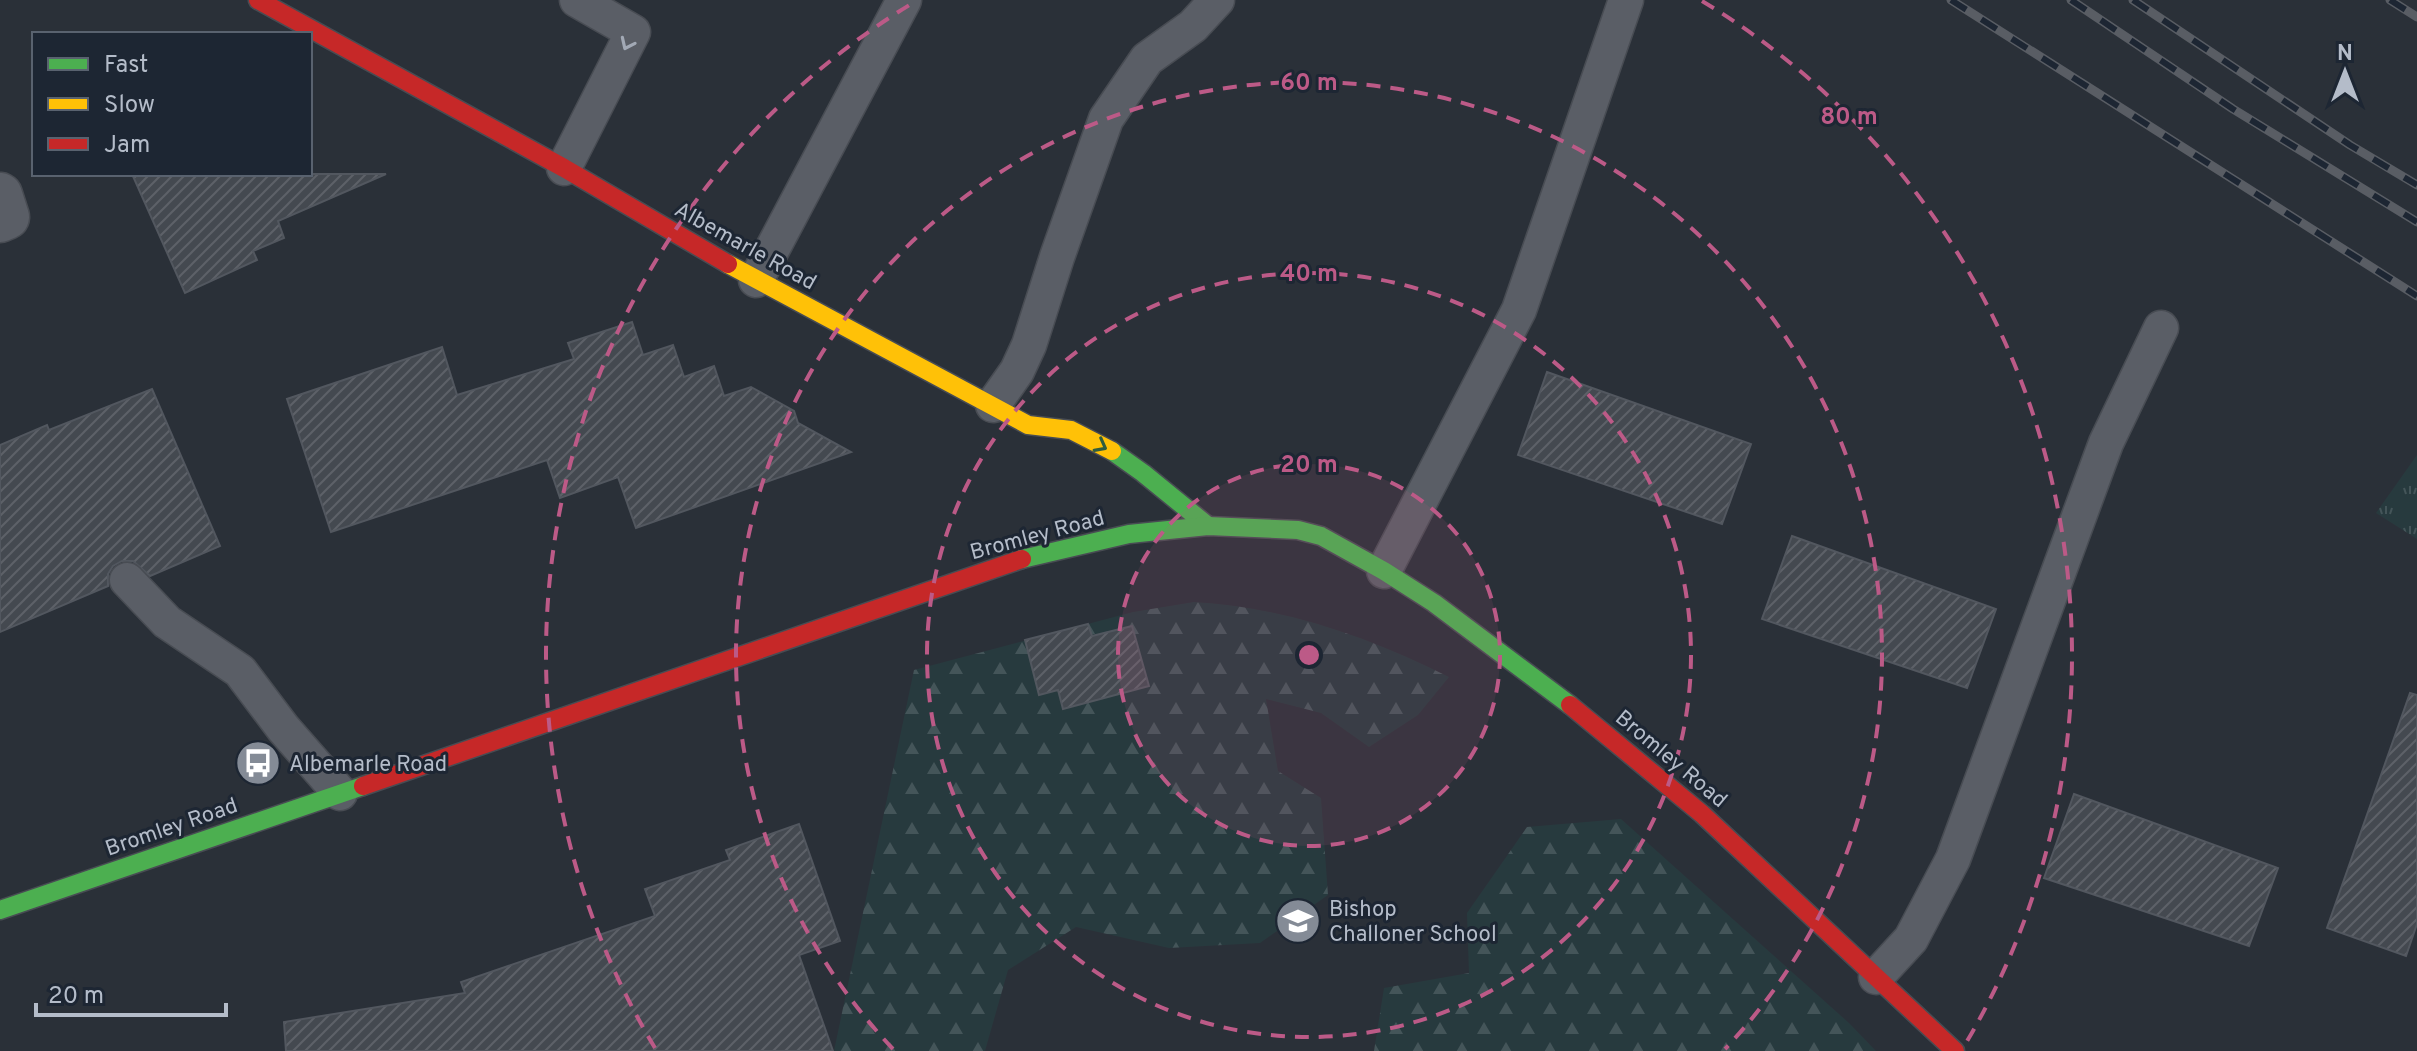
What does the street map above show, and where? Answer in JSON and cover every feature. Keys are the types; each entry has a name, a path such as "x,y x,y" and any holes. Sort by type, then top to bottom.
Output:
{"main road":[{"name":"Albemarle Road","path":"258,0 564,168 756,280 1028,425 1069,429 1130,461 1208,526"},
{"name":"Bromley Road","path":"0,910 1032,556 1129,534 1208,526 1298,530 1321,536 1434,603 1617,742 1702,814 1955,1051"}],"street":[{"path":"0,195 7,217 0,220"}],"lane":[{"path":"564,168 633,32 577,0"},
{"path":"756,280 904,0"},
{"path":"993,405 1017,371 1029,345 1106,119 1147,59 1193,26 1217,0"},
{"path":"1384,571 1519,310 1626,0"},
{"path":"1876,977 1911,939 1953,859 2106,443 2161,328"},
{"path":"127,580 167,622 240,671 283,728 340,793"}],"green space":[{"path":"2417,455 2417,539 2376,513"},
{"path":"1194,602 1261,610 1325,626 1388,649 1449,677 1418,715 1369,747 1321,713 1266,699 1278,771 1321,798 1328,895 1260,943 1169,948 1076,927 1008,970 985,1051 834,1051 914,670 1133,612"},
{"path":"1621,819 1849,1023 1876,1051 1374,1051 1384,988 1469,973 1467,913 1527,827"}],"building":[{"path":"386,174 278,221 284,238 253,251 257,260 185,293 133,176"},
{"path":"632,322 643,355 673,345 684,377 714,366 724,396 751,387 794,411 798,423 851,452 636,528 618,477 560,498 547,460 331,532 287,399 442,347 457,395 574,359 568,343"},
{"path":"1547,372 1751,444 1722,524 1518,455"},
{"path":"152,389 220,546 150,576 133,561 122,561 113,566 108,574 108,586 0,632 0,445 47,425 49,430"},
{"path":"1792,536 1996,609 1967,688 1762,619"},
{"path":"1088,624 1092,636 1132,626 1149,686 1063,709 1058,690 1039,695 1025,640"},
{"path":"2410,693 2417,695 2417,924 2406,956 2327,928"},
{"path":"2074,794 2278,868 2249,946 2044,878"},
{"path":"799,824 840,941 799,955 833,1051 286,1051 284,1022 465,993 461,982 655,916 645,889 730,860 726,850"}],"railway":[{"path":"1951,0 2417,296"},
{"path":"2071,0 2233,109 2417,222"},
{"path":"2133,0 2350,145 2417,185"},
{"path":"2390,0 2417,17"}],"traffic: fast":[{"path":"1112,451 1208,526"},
{"path":"1022,559 1129,534 1208,526 1298,530 1321,536 1434,603 1570,705"},
{"path":"0,910 363,786"}],"traffic: slow":[{"path":"728,264 1028,425 1071,430 1112,451"}],"traffic: jam":[{"path":"258,0 564,168 728,264"},
{"path":"363,786 1022,559"},
{"path":"1570,705 1702,814 1955,1051"}],"place":[{"name":"Albemarle Road","path":"258,763"},
{"name":"Bishop Challoner School","path":"1298,921"}]}
